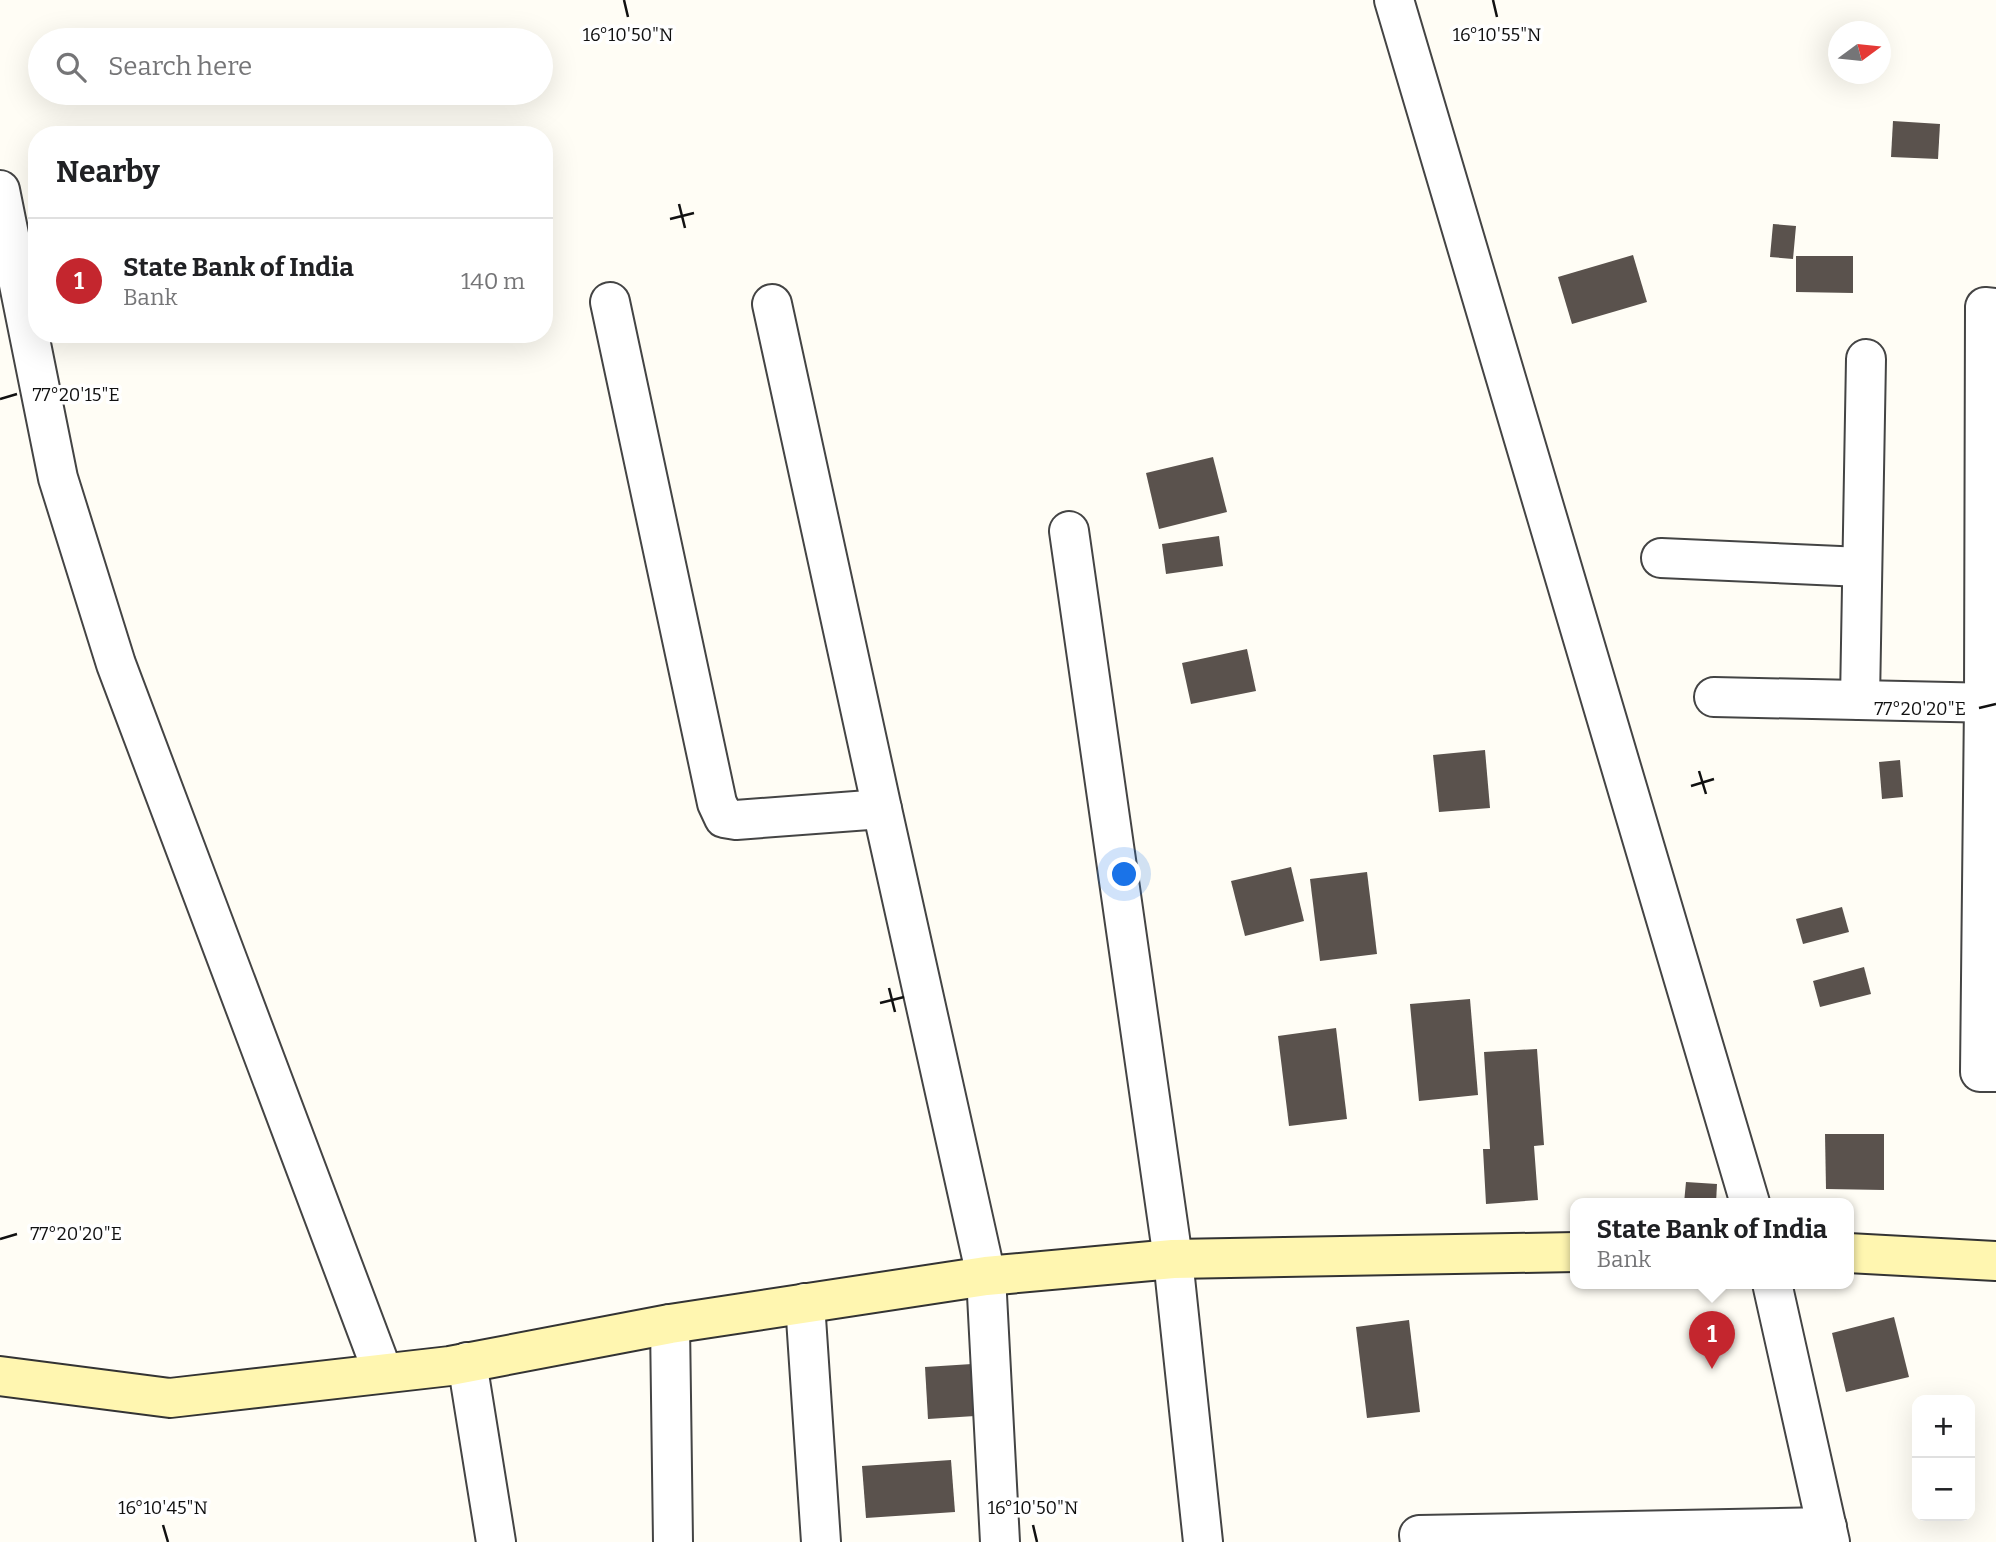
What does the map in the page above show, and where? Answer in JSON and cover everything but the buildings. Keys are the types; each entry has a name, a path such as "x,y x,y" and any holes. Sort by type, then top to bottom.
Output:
{"main road":[{"path":"0,1376 170,1398 467,1362 670,1324 986,1276 1173,1259 1570,1252"},
{"path":"1854,1253 1996,1261"}],"street":[{"path":"1394,0 1750,1198"},
{"path":"0,190 28,329"},
{"path":"610,302 717,803 724,818 736,820 882,809"},
{"path":"772,304 986,1276 1000,1542"},
{"path":"1996,308 1985,307 1990,703 1980,1072 1996,1072"},
{"path":"31,343 58,478 116,664 383,1373"},
{"path":"1860,700 1866,359"},
{"path":"1069,531 1173,1259 1203,1542"},
{"path":"1661,558 1862,567"},
{"path":"1714,697 1990,703"},
{"path":"1420,1542 1419,1535 1828,1534 1773,1289"},
{"path":"805,1303 821,1542"},
{"path":"670,1324 673,1542"},
{"path":"467,1362 496,1542"}],"place":[{"name":"State Bank of India","path":"1712,1369"}]}
